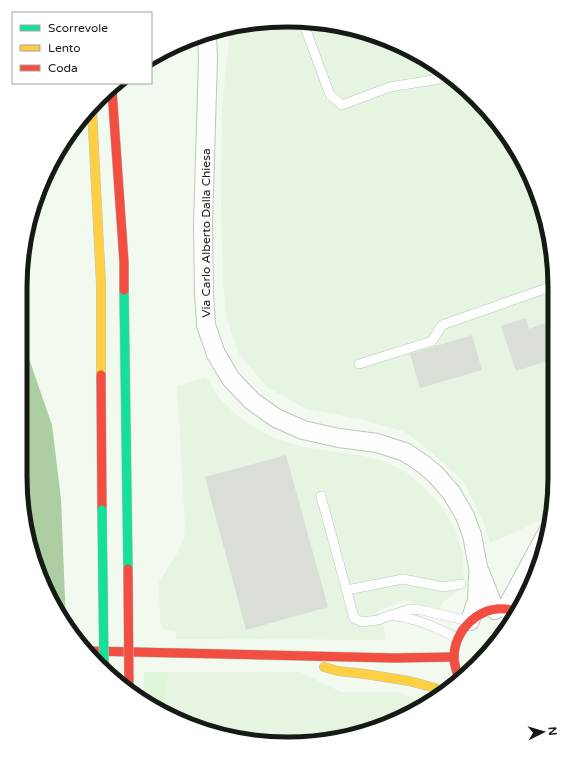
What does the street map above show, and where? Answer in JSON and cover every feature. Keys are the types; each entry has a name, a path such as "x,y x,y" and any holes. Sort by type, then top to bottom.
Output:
{"main road":[{"path":"112,95 124,262 129,683"},
{"path":"92,116 102,284 104,662"},
{"path":"457,674 454,658 455,648 462,631 470,621 481,614 506,610"},
{"path":"95,651 454,658"},
{"path":"293,656 338,671 410,681 437,689"}],"street":[{"name":"Via Carlo Alberto Dalla Chiesa","path":"208,58 210,39"},
{"name":"Via Carlo Alberto Dalla Chiesa","path":"207,40 203,225 204,293 206,325 216,354 231,379 252,401 276,418 303,430 339,438 377,443 405,452 424,464 434,474 451,492 465,516 472,535 478,567 477,600 470,621"},
{"path":"506,610 537,551"},
{"path":"532,564 534,556"},
{"name":"Via Carlo Alberto Dalla Chiesa","path":"478,567 506,610"}],"lane":[{"path":"305,28 330,95 342,104 390,87 442,78"},
{"path":"360,364 432,340 442,325 548,288"},
{"path":"321,496 354,618 362,622 378,620 410,609 470,621"},
{"path":"347,590 403,579 444,587 461,584"},
{"path":"388,616 405,617 420,621 458,638"}],"shaded area":[{"path":"288,27 322,29 371,41 418,62 446,81 472,103 494,129 513,157 528,188 539,220 546,253 548,288 548,476 544,519 490,543 483,520 463,481 429,450 405,432 359,419 306,409 267,387 239,354 227,320 223,285 221,208 222,109 229,34 253,29"},
{"path":"27,353 52,425 61,499 66,613 54,592 41,560 29,511 27,476"},
{"path":"206,377 222,401 235,413 252,426 272,437 303,447 359,455 383,461 404,471 421,484 446,512 456,531 462,551 465,589 459,590 442,603 440,609 403,600 376,612 384,628 386,640 176,639 176,632 165,630 160,621 159,582 178,552 184,537 185,525 177,386"},
{"path":"144,672 168,672 165,706 143,693"},
{"path":"168,672 300,672 341,692 399,692 419,701 387,717 355,728 322,735 288,737 253,735 220,728 188,717 165,706"}],"building":[{"path":"526,318 529,329 548,322 548,361 516,371 501,326"},
{"path":"472,335 482,370 420,388 410,354"},
{"path":"286,455 328,607 246,630 205,477"}],"traffic: fast":[{"path":"124,290 128,569"},
{"path":"102,510 104,662"}],"traffic: slow":[{"path":"92,116 101,284 101,375"},
{"path":"324,667 338,671 409,681 437,689"}],"traffic: jam":[{"path":"112,95 124,262 124,290"},
{"path":"101,375 102,510"},
{"path":"128,569 129,683"},
{"path":"457,673 454,661 455,648 463,630 477,616 486,612 496,609 511,610"},
{"path":"95,651 394,658 454,657"}]}
